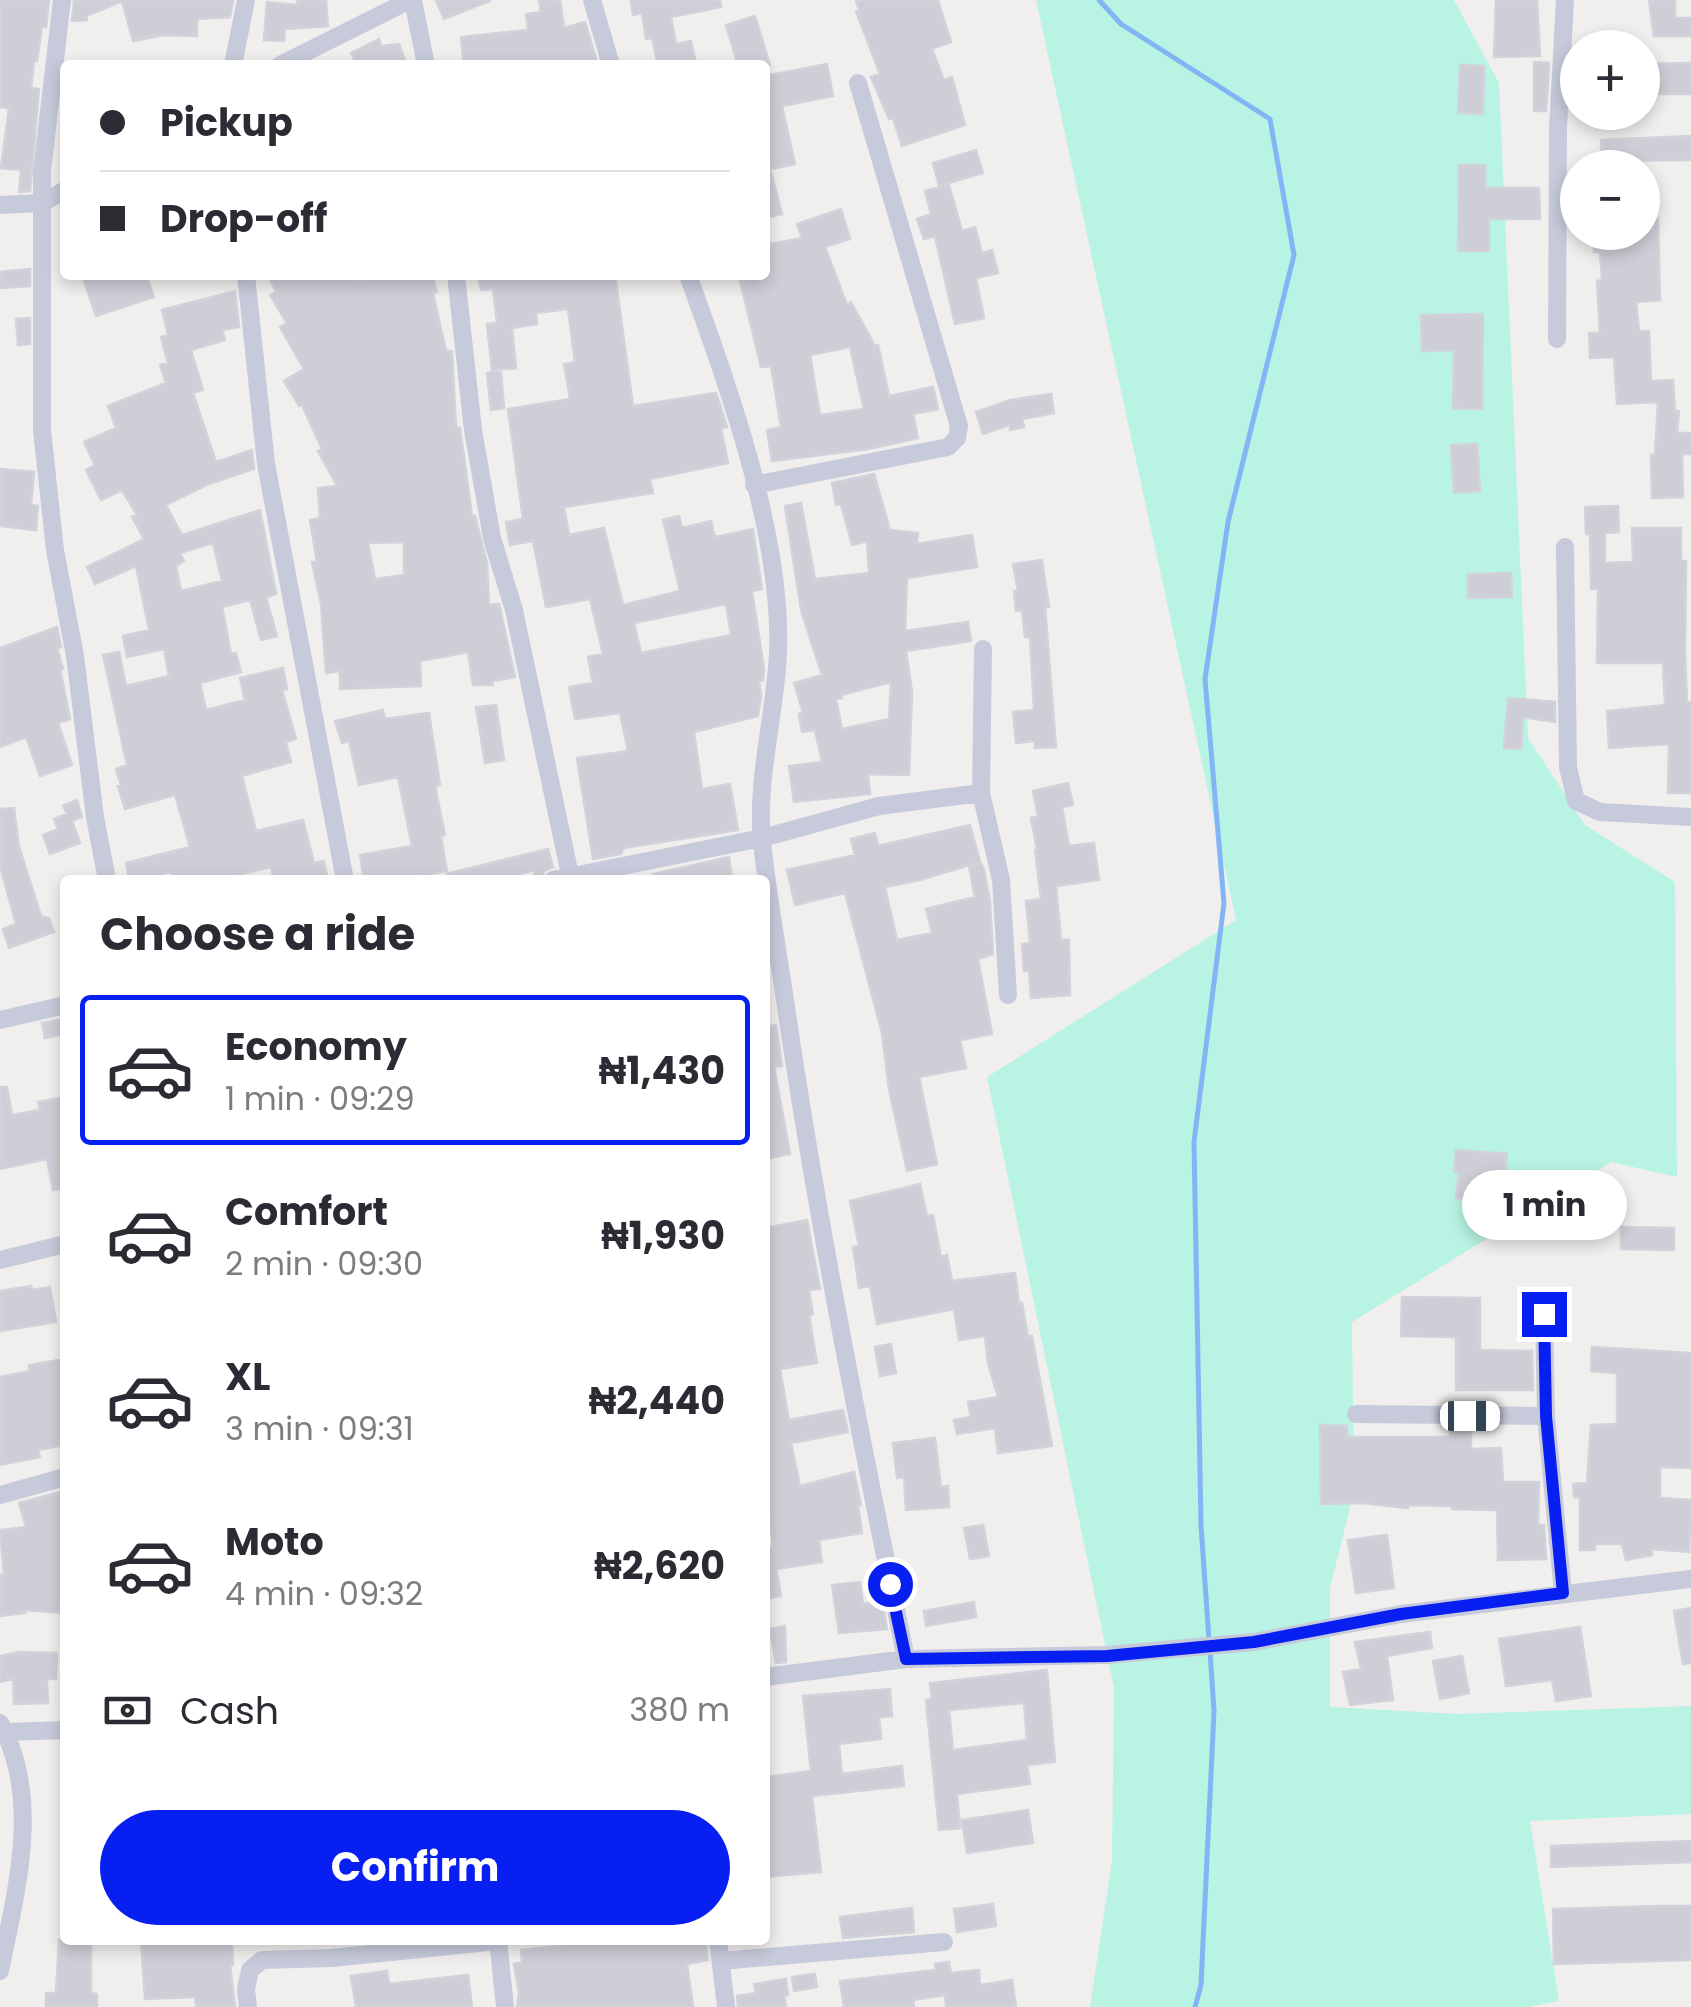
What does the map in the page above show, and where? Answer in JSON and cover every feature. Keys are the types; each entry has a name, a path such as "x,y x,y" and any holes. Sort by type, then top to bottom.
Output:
{"street":[{"path":"62,0 42,172 42,430 54,550 75,656 106,875"},
{"path":"234,60 246,0"},
{"path":"290,60 411,0 425,60"},
{"path":"592,0 610,60"},
{"path":"1557,339 1558,128 1565,0"},
{"path":"754,485 948,448 957,438 959,426 858,82"},
{"path":"0,205 42,203 60,193"},
{"path":"247,280 266,464 344,875"},
{"path":"457,280 473,430 492,538 514,610 561,875"},
{"path":"690,280 724,373 775,574 778,655 766,747 762,838 767,875"},
{"path":"1565,547 1568,767 1576,801 1600,812 1691,816"},
{"path":"983,650 981,793 1001,880 1008,994"},
{"path":"571,875 762,838 879,806 981,793"},
{"path":"770,893 800,1099 845,1358 906,1659"},
{"path":"0,1020 60,1005"},
{"path":"0,1260 60,1245"},
{"path":"1544,1314 1546,1416 1563,1593"},
{"path":"1356,1414 1546,1416"},
{"path":"0,1495 60,1478"},
{"path":"770,1676 906,1659 1107,1656 1254,1642 1401,1614 1691,1580"},
{"path":"0,1971 20,1870 22,1802 22,1784 2,1728 60,1730"},
{"path":"721,1961 944,1942"},
{"path":"248,2007 246,1988 250,1970 262,1960 332,1958 452,1945"},
{"path":"498,1945 504,2007"},
{"path":"719,1945 726,2007"}],"green space":[{"path":"1036,0 1454,0 1499,83 1528,738 1585,825 1675,882 1677,1177 1611,1162 1352,1322 1354,1492 1330,1588 1330,1707 1458,1714 1691,1706 1691,1814 1530,1821 1559,2001 1528,2007 1090,2007 1112,1861 1114,1688 987,1077 1236,920"}],"building":[{"path":"0,0 49,0 31,88 39,89 30,191 19,192 21,170 1,168 9,108 1,107"},
{"path":"74,0 233,0 230,17 197,19 197,36 164,35 133,41 122,1 86,16 87,20 72,21"},
{"path":"297,0 326,0 328,26 285,29 284,41 264,40 267,2 298,5"},
{"path":"436,0 490,0 490,1 444,19"},
{"path":"539,0 560,0 564,28 585,22 596,60 463,60 461,37 528,30 526,14 541,12"},
{"path":"631,0 720,0 721,7 671,17 676,44 691,41 695,60 657,60 652,38 646,39 642,13 633,15"},
{"path":"856,0 938,0 951,42 932,49 944,80 952,77 965,125 902,146 893,118 889,119 871,77 880,74 856,11"},
{"path":"1496,0 1537,0 1540,56 1494,57"},
{"path":"1649,0 1675,0 1675,18 1691,18 1691,36 1660,36 1660,30 1653,30"},
{"path":"755,16 768,60 736,60 726,25"},
{"path":"379,39 381,46 399,44 405,60 354,60 351,53"},
{"path":"1534,62 1549,63 1546,111 1534,111"},
{"path":"1691,63 1691,94 1660,94 1660,64"},
{"path":"827,64 833,96 782,106 795,164 771,169 770,164 770,75"},
{"path":"1460,65 1484,66 1483,114 1458,113"},
{"path":"1691,136 1691,160 1660,160 1660,150 1601,150 1601,140"},
{"path":"976,150 983,173 939,186 933,163"},
{"path":"1459,165 1485,165 1485,188 1539,188 1540,219 1489,219 1489,251 1458,251"},
{"path":"770,169 782,214 770,217"},
{"path":"949,185 962,231 975,227 982,253 992,250 998,273 976,278 984,318 955,324 935,236 924,239 917,219 931,214 925,191"},
{"path":"841,209 850,239 825,247 847,305 851,302 875,346 878,345 889,396 933,387 938,409 913,414 918,438 869,449 772,461 767,430 781,427 771,366 761,367 740,281 770,280 770,244 802,238 797,224","holes":["850,347 864,409 820,415 810,355"]},
{"path":"1659,250 1660,300 1636,302 1639,331 1649,331 1651,381 1673,380 1675,411 1679,411 1677,433 1691,433 1691,454 1682,454 1683,497 1652,498 1651,455 1655,455 1658,402 1617,404 1614,357 1590,358 1589,333 1600,333 1597,281 1602,280 1600,252 1594,252"},
{"path":"30,269 30,286 0,288 0,272"},
{"path":"84,280 148,280 154,297 96,316"},
{"path":"270,280 433,280 446,351 452,351 456,428 460,428 472,516 487,563 489,605 499,604 515,677 492,681 493,685 473,685 468,652 420,661 421,686 340,689 340,671 326,673 310,520 320,518 318,488 337,486 318,451 322,449 302,405 284,381 304,369 280,327 287,323 270,295 276,292","holes":["404,542 404,575 375,579 368,543"]},
{"path":"479,280 616,280 633,406 716,393 727,427 721,428 728,463 650,479 653,493 564,507 569,535 604,528 623,605 680,591 663,520 679,516 682,528 711,521 715,537 753,529 762,589 752,591 764,669 763,680 759,681 758,716 694,732 702,789 730,784 738,830 624,848 621,854 593,859 577,758 628,751 620,713 575,719 569,687 593,683 588,657 603,654 590,599 546,607 533,541 510,545 506,522 523,519 508,409 570,399 564,364 575,362 568,309 536,313 537,324 512,328 516,368 492,370 487,324 497,323 493,289 481,290","holes":["726,604 731,635 641,653 634,623"]},
{"path":"235,291 239,327 222,330 225,340 191,350 203,390 193,393 216,462 252,450 254,469 209,484 166,505 182,535 260,510 276,594 266,597 277,636 261,640 250,600 222,607 231,654 236,653 241,672 200,683 206,710 245,700 240,678 283,668 287,689 282,690 296,739 286,742 291,762 242,776 256,831 303,820 314,863 324,861 327,875 273,875 271,867 238,875 128,875 126,863 190,847 175,795 125,809 118,786 121,785 116,769 127,765 103,655 119,652 126,686 169,676 164,649 127,657 123,636 149,630 136,566 95,584 87,567 144,539 132,517 137,515 122,490 101,500 86,470 95,465 84,442 116,428 108,406 166,383 160,365 168,363 161,337 168,335 162,310","holes":["213,543 222,581 181,591 176,566 184,561 180,553"]},
{"path":"1483,314 1482,409 1453,408 1454,350 1422,351 1421,315"},
{"path":"30,318 30,344 18,345 16,319"},
{"path":"501,371 504,408 491,410 487,373"},
{"path":"1051,394 1054,413 1022,419 1024,427 1010,430 1010,425 983,434 976,412 1010,400"},
{"path":"1477,444 1480,491 1454,493 1451,445"},
{"path":"0,469 34,472 31,505 38,506 36,530 0,526"},
{"path":"874,474 890,530 918,533 917,544 972,535 977,567 907,578 905,631 968,622 971,641 906,651 912,692 909,775 868,774 870,794 794,802 789,766 822,762 815,730 802,732 799,714 803,713 794,683 822,675 801,610 785,506 801,503 815,579 869,573 867,541 852,545 832,483","holes":["891,682 889,719 842,729 836,699"]},
{"path":"1618,506 1619,532 1605,533 1605,563 1633,562 1632,528 1681,528 1681,561 1686,561 1685,654 1687,702 1691,702 1691,793 1668,793 1669,744 1609,748 1607,711 1665,705 1663,663 1597,663 1598,589 1591,589 1590,534 1586,534 1585,507"},
{"path":"1042,560 1049,607 1045,607 1056,747 1035,748 1035,741 1016,743 1013,712 1034,710 1030,637 1025,637 1022,610 1016,611 1014,591 1018,591 1013,564"},
{"path":"1511,573 1512,597 1468,598 1468,574"},
{"path":"57,627 70,719 58,723 72,765 40,776 26,737 0,747 0,648"},
{"path":"1508,698 1555,702 1555,722 1523,717 1521,749 1504,748"},
{"path":"496,705 504,760 485,763 476,707"},
{"path":"383,710 385,719 429,713 447,871 363,875 360,855 412,846 398,777 359,785 349,741 342,743 335,721"},
{"path":"1068,783 1073,805 1062,807 1069,846 1094,843 1099,880 1056,886 1061,940 1069,940 1070,995 1031,998 1022,944 1030,943 1026,901 1041,899 1031,818 1038,816 1033,791"},
{"path":"77,800 82,817 72,821 80,843 50,854 43,835 58,829 54,819 67,814 63,806"},
{"path":"14,808 19,847 41,916 49,918 54,932 9,948 3,929 16,924 0,866 0,809"},
{"path":"970,825 980,862 885,887 897,940 932,933 926,909 975,897 969,866 981,864 990,902 993,954 978,959 992,1034 960,1040 966,1068 919,1077 937,1164 907,1171 889,1089 882,1033 845,893 795,905 787,870 855,855 851,839 875,833 878,846"},
{"path":"548,849 553,867 543,875 534,875 534,870 516,875 447,874"},
{"path":"729,857 731,875 653,875"},
{"path":"60,1020 60,1035 45,1038 42,1023"},
{"path":"776,1025 782,1066 774,1067 790,1154 770,1158 770,1026"},
{"path":"0,1087 7,1087 12,1115 40,1110 38,1102 60,1098 60,1189 53,1190 47,1159 0,1169"},
{"path":"1456,1150 1507,1154 1504,1179 1542,1181 1540,1201 1504,1198 1504,1204 1456,1198"},
{"path":"920,1184 927,1216 933,1215 941,1257 947,1255 952,1281 1015,1273 1019,1304 1022,1303 1028,1337 1032,1336 1052,1446 998,1453 995,1428 957,1434 954,1420 971,1417 968,1402 998,1397 985,1336 959,1340 954,1309 877,1324 870,1286 859,1288 853,1247 859,1246 850,1201"},
{"path":"807,1220 820,1289 809,1290 817,1363 780,1369 789,1420 843,1410 848,1432 791,1443 800,1486 854,1472 862,1533 819,1540 822,1562 776,1569 781,1596 770,1598 770,1547 774,1554 770,1521 770,1227"},
{"path":"1621,1227 1674,1228 1674,1250 1621,1249"},
{"path":"31,1286 32,1290 50,1287 56,1322 0,1331 0,1291"},
{"path":"1402,1297 1480,1298 1480,1350 1532,1351 1533,1390 1456,1390 1456,1337 1401,1336"},
{"path":"891,1344 896,1373 880,1376 875,1347"},
{"path":"1592,1347 1691,1353 1691,1468 1660,1467 1660,1498 1691,1500 1689,1552 1651,1549 1652,1555 1626,1560 1622,1544 1595,1544 1595,1550 1580,1550 1580,1497 1574,1497 1573,1484 1587,1483 1591,1425 1617,1424 1617,1373 1591,1371"},
{"path":"60,1360 60,1446 38,1450 40,1457 0,1465 0,1377 30,1371 29,1365"},
{"path":"1320,1425 1347,1426 1347,1437 1450,1437 1450,1428 1471,1428 1471,1449 1501,1448 1503,1482 1539,1482 1538,1525 1544,1525 1546,1559 1498,1560 1497,1510 1321,1504"},
{"path":"935,1438 941,1487 948,1486 949,1507 906,1510 904,1477 897,1478 893,1443"},
{"path":"60,1492 60,1613 25,1610 0,1616 0,1575 4,1575 0,1530 26,1527 19,1503"},
{"path":"983,1525 989,1556 970,1559 964,1528"},
{"path":"1387,1535 1394,1588 1356,1593 1348,1540"},
{"path":"860,1582 863,1604 882,1601 887,1629 839,1633 832,1585"},
{"path":"974,1602 976,1617 926,1626 924,1611"},
{"path":"1691,1608 1691,1663 1683,1664 1674,1611"},
{"path":"785,1626 786,1662 776,1663 770,1629"},
{"path":"1580,1627 1591,1696 1556,1701 1552,1680 1506,1686 1499,1639"},
{"path":"1430,1632 1432,1648 1387,1656 1393,1700 1350,1705 1343,1672 1361,1669 1355,1642"},
{"path":"57,1653 56,1679 47,1679 48,1703 14,1704 13,1679 0,1682 0,1656"},
{"path":"1462,1656 1469,1693 1440,1699 1433,1661"},
{"path":"1047,1670 1055,1762 1027,1765 1030,1784 957,1794 960,1828 939,1830 926,1700 932,1699 930,1683","holes":["1024,1703 1027,1740 953,1750 949,1710"]},
{"path":"890,1689 892,1716 879,1717 881,1739 839,1744 842,1774 902,1766 904,1786 812,1796 821,1872 770,1877 770,1776 811,1771 803,1696"},
{"path":"1028,1810 1033,1843 967,1853 962,1820"},
{"path":"1691,1841 1691,1862 1551,1867 1551,1846"},
{"path":"993,1904 996,1926 957,1932 954,1909"},
{"path":"1691,1906 1691,1960 1554,1964 1553,1909"},
{"path":"912,1908 914,1932 843,1938 840,1917"},
{"path":"59,1940 60,1945 91,1945 91,1993 97,1994 97,2007 46,2007 46,1993 56,1993"},
{"path":"141,1945 232,1945 230,1965 235,2007 196,2007 195,1997 145,1999"},
{"path":"568,1945 706,1945 708,1960 687,1964 693,2007 517,2007 514,1964 522,1962 521,1950"},
{"path":"949,1962 951,1973 979,1970 980,1985 1012,1980 1016,2007 946,2007 945,1995 913,2000 914,2007 844,2007 840,1981 936,1970 935,1964"},
{"path":"387,1971 389,1984 468,1975 472,2006 356,2007 351,1976"},
{"path":"815,1974 817,1987 794,1991 792,1977"},
{"path":"786,1979 786,2007 738,2007 737,1996 756,1993 754,1984"}],"waterway":[{"path":"1099,0 1121,24 1270,119 1294,255 1228,522 1205,679 1224,903 1194,1142 1201,1525 1209,1640"},
{"path":"1195,2007 1201,1985 1214,1711 1210,1651"}],"route":[{"path":"890,1584 906,1659 1107,1656 1254,1642 1401,1614 1563,1593 1546,1416 1544,1314"}]}
